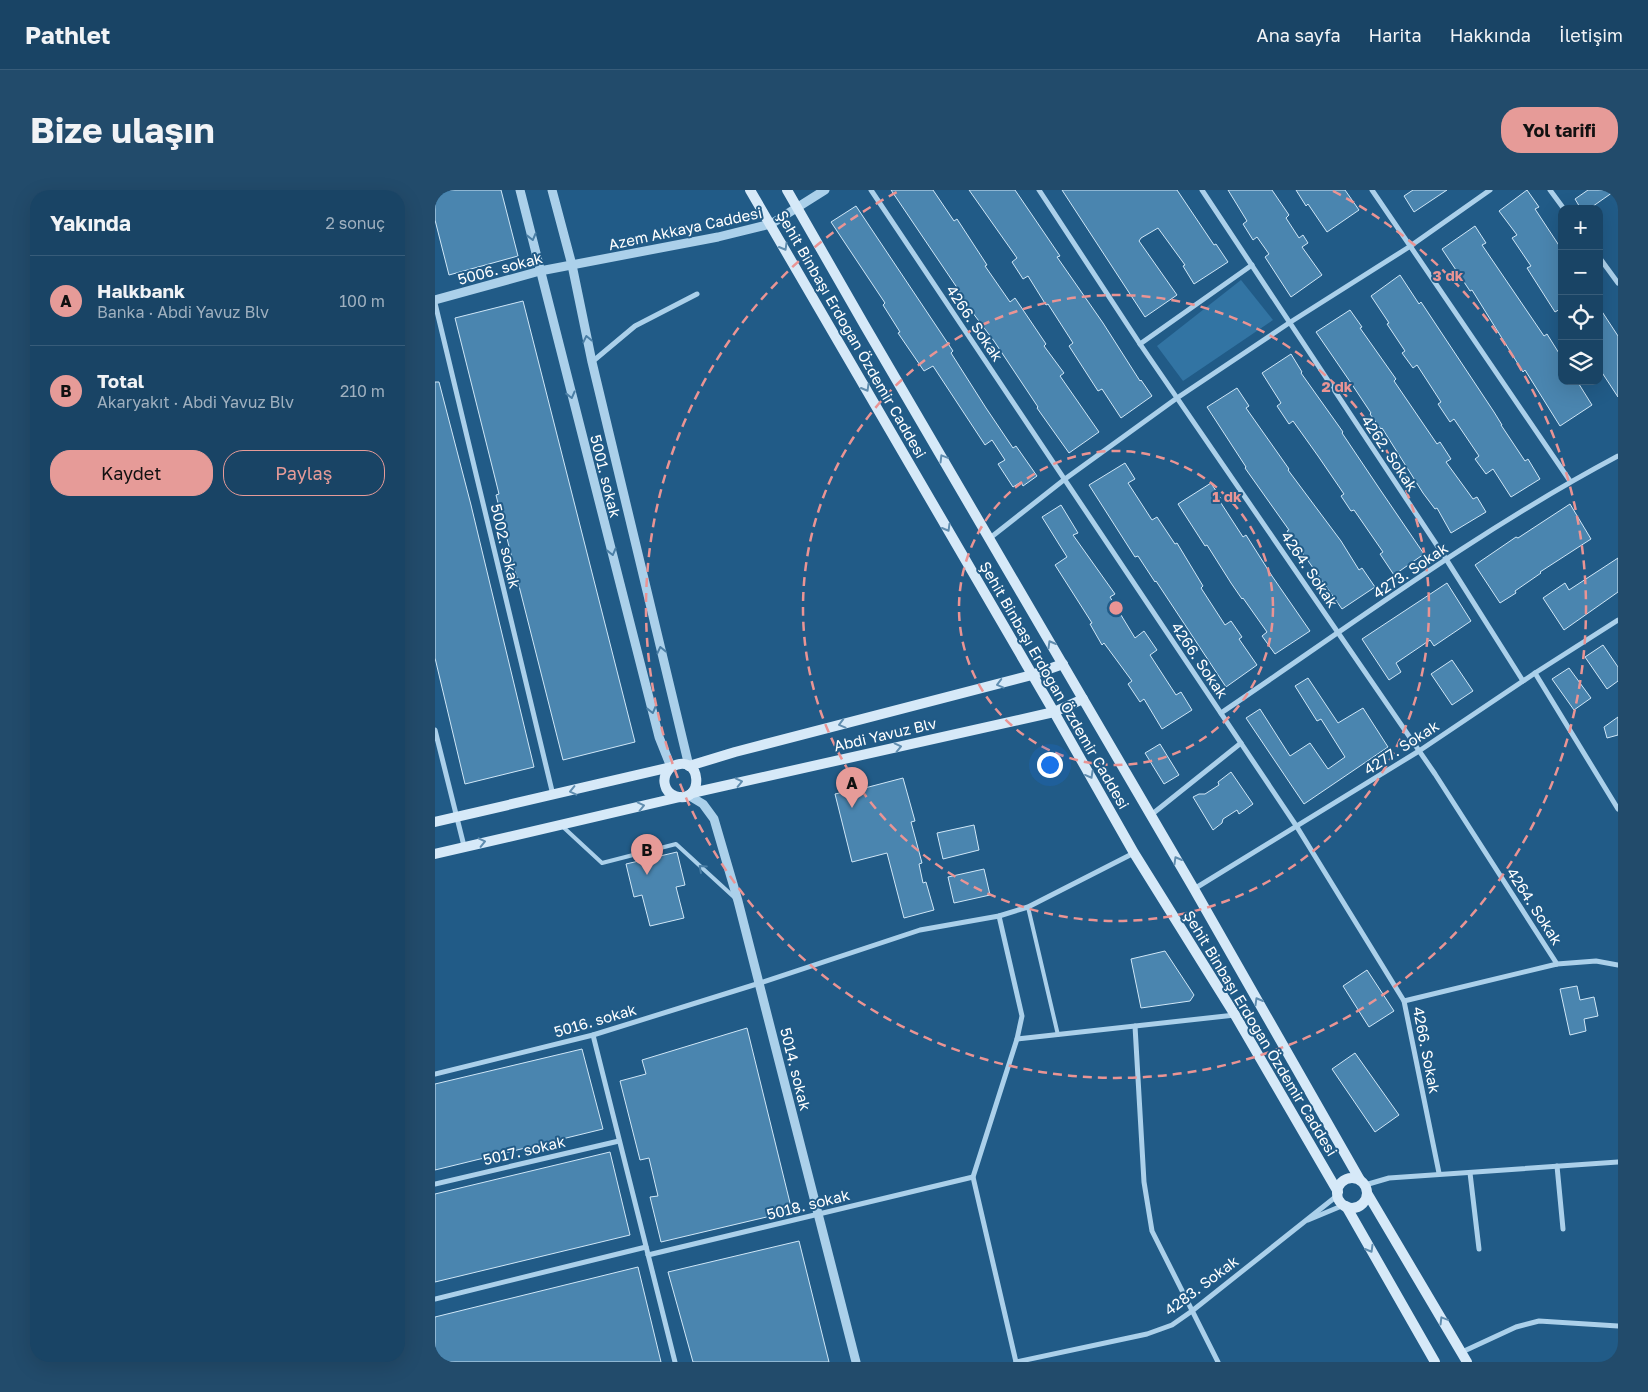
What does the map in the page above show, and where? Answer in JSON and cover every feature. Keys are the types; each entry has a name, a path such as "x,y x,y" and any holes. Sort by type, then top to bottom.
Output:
{"main road":[{"name":"Şehit Binbaşı Erdoğan Özdemir Caddesi","path":"750,190 1134,853 1235,1015 1338,1194"},
{"name":"Şehit Binbaşı Erdoğan Özdemir Caddesi","path":"787,190 1467,1362"},
{"name":"Abdi Yavuz Blv","path":"435,822 681,764 689,766 735,752 1032,675 1063,664"},
{"name":"Abdi Yavuz Blv","path":"435,854 1054,712 1083,698"},
{"path":"671,767 665,774 664,783 671,794 687,795 697,785 695,772 689,766"},
{"path":"1345,1206 1351,1208 1361,1205 1367,1198 1364,1186 1356,1178 1346,1179 1339,1186 1339,1200 1345,1206 1435,1362"}],"street":[{"name":"5001. sokak","path":"520,190 659,737 671,767"},
{"name":"5001. sokak","path":"552,190 572,265 593,362 689,766"},
{"name":"Azem Akkaya Caddesi","path":"572,265 718,237 771,224 825,190"},
{"name":"4266. Sokak","path":"871,190 1297,826 1404,1000 1439,1173"},
{"name":"4264. Sokak","path":"1039,190 1140,344 1419,751 1557,964"},
{"name":"4262. Sokak","path":"1202,190 1446,559 1523,681"},
{"path":"1372,190 1570,481"},
{"path":"990,538 1065,479 1177,398 1289,323 1409,247 1490,190"},
{"path":"1550,190 1561,205"},
{"path":"1603,263 1618,283"},
{"path":"1140,344 1252,264"},
{"name":"5006. sokak","path":"435,302 540,271 572,265"},
{"path":"593,362 635,326 697,294"},
{"name":"5002. sokak","path":"435,302 553,795"},
{"name":"4273. Sokak","path":"1221,713 1446,559 1570,481 1618,456"},
{"name":"4277. Sokak","path":"1194,889 1419,751 1618,620"},
{"path":"1535,673 1618,809"},
{"path":"435,730 464,846"},
{"path":"1151,815 1241,743"},
{"name":"5014. sokak","path":"687,795 703,804 714,818 760,983 856,1362"},
{"name":"5016. sokak","path":"435,1074 593,1035 760,983 920,930 999,916 1028,907 1134,853"},
{"path":"999,916 1022,1016 1017,1039 973,1177 1016,1362"},
{"path":"1404,1000 1557,964 1596,962 1618,965"},
{"path":"1017,1039 1235,1015"},
{"path":"1135,1026 1144,1182 1152,1231 1218,1362"},
{"path":"593,1035 675,1362"},
{"name":"5017. sokak","path":"435,1184 619,1141"},
{"path":"1364,1186 1389,1178 1439,1173 1470,1173 1618,1162"},
{"path":"1557,1166 1563,1229"},
{"path":"1470,1173 1479,1249"},
{"name":"5018. sokak","path":"648,1255 973,1177"},
{"name":"4283. Sokak","path":"1016,1362 1147,1334 1172,1325 1338,1194"},
{"name":"4283. Sokak","path":"1301,1223 1345,1206"},
{"path":"435,1298 646,1247"},
{"path":"1462,1352 1515,1327 1539,1321 1618,1326"}],"lane":[{"path":"560,824 602,863 676,844 738,901"},
{"path":"1028,907 1057,1035"}],"shaded area":[{"path":"1241,280 1273,320 1183,381 1157,346"}],"building":[{"path":"435,190 501,190 518,256 449,275 435,220"},
{"path":"891,190 933,190 954,221 957,219 987,265 985,266 1010,302 1015,298 1046,344 1044,346 1064,373 1060,376 1099,432 1069,453 1037,408 994,341 960,296 962,295"},
{"path":"969,190 1015,190 1060,256 1057,257 1152,396 1121,418 1102,389 1098,391 1069,346 1073,343 1048,304 1046,305 1028,276 1023,279 1012,262 1017,258"},
{"path":"1062,190 1177,190 1214,245 1216,244 1228,262 1194,284 1183,266 1185,265 1158,228 1141,238 1139,241 1177,295 1145,317"},
{"path":"1228,190 1272,190 1289,215 1286,218 1299,238 1303,235 1308,243 1302,247 1322,275 1291,297 1265,257 1269,254 1257,237 1253,240 1243,224 1247,221"},
{"path":"1296,190 1345,190 1359,210 1327,232"},
{"path":"1413,190 1447,190 1414,212 1404,196"},
{"path":"1527,190 1539,207 1535,209 1558,244 1558,310 1555,312 1527,268 1531,266 1512,238 1517,235 1499,211"},
{"path":"1588,190 1616,190 1595,205 1579,205 1575,199"},
{"path":"856,206 953,351 951,353 986,408 1013,448 1016,446 1037,476 1023,486 1021,482 1013,487 998,464 1005,460 992,440 985,445 933,366 924,371 898,333 900,332 883,305 885,303 831,222"},
{"path":"1475,226 1486,243 1482,245 1544,336 1547,334 1558,352 1558,385 1580,385 1592,405 1560,426 1525,370 1523,372 1472,290 1470,291 1442,249"},
{"path":"1400,275 1419,304 1421,302 1525,461 1528,459 1540,479 1511,497 1493,469 1486,474 1475,459 1479,456 1454,419 1450,422 1438,404 1441,402 1417,365 1413,368 1402,353 1405,351 1371,296"},
{"path":"523,301 635,742 563,760 496,495 499,494 455,318"},
{"path":"1350,310 1362,327 1360,328 1396,379 1394,381 1437,444 1440,442 1451,459 1446,462 1473,499 1477,497 1486,512 1451,533 1437,508 1435,509 1423,493 1382,428 1370,414 1316,332"},
{"path":"1603,313 1618,336 1618,397 1603,374"},
{"path":"1291,354 1301,373 1343,432 1424,554 1394,575 1380,554 1383,552 1354,510 1351,511 1341,496 1344,494 1318,456 1293,421 1289,424 1277,406 1281,403 1262,373"},
{"path":"435,382 439,382 471,505 534,767 465,784 435,658"},
{"path":"1237,388 1249,406 1246,408 1288,470 1341,541 1359,570 1362,568 1375,587 1342,609 1287,531 1289,530 1245,468 1207,407"},
{"path":"1125,463 1135,479 1128,483 1152,520 1157,517 1175,544 1177,543 1203,586 1201,588 1225,625 1231,621 1242,637 1239,639 1257,665 1226,687 1156,581 1138,556 1135,557 1089,485"},
{"path":"1211,483 1221,499 1219,500 1243,537 1246,535 1310,631 1275,654 1262,636 1267,632 1242,599 1207,545 1205,546 1178,504"},
{"path":"1570,504 1591,539 1540,572 1515,591 1516,593 1500,603 1475,565"},
{"path":"1061,505 1078,533 1073,535 1115,594 1110,597 1135,638 1144,631 1157,650 1150,655 1176,695 1181,692 1192,710 1162,729 1144,699 1140,702 1128,684 1132,681 1104,643 1102,645 1090,624 1092,623 1055,565 1067,557 1042,517"},
{"path":"1618,558 1618,592 1564,630 1543,598 1565,583 1569,590"},
{"path":"1447,583 1471,621 1434,646 1430,640 1396,663 1401,672 1389,680 1362,639"},
{"path":"1603,645 1618,667 1618,681 1607,689 1585,657"},
{"path":"1452,660 1473,691 1452,705 1431,674"},
{"path":"1569,668 1591,698 1574,710 1552,679"},
{"path":"1308,678 1338,723 1363,708 1388,747 1304,804 1246,718 1260,709 1290,756 1310,743 1328,769 1345,757 1321,719 1317,721 1295,686"},
{"path":"1618,717 1618,735 1607,738 1604,727"},
{"path":"1160,744 1179,775 1164,784 1145,753"},
{"path":"1231,772 1253,804 1239,814 1237,810 1223,819 1222,823 1213,830 1193,797 1205,794 1219,785 1218,782"},
{"path":"903,778 915,821 911,822 922,863 919,864 923,883 926,882 934,910 904,918 887,853 852,862 835,794"},
{"path":"974,825 979,850 943,859 937,833"},
{"path":"677,852 685,885 676,887 684,918 650,926 642,895 634,897 626,864"},
{"path":"984,869 990,895 954,903 948,877"},
{"path":"1165,951 1194,995 1190,1001 1141,1008 1131,959"},
{"path":"1367,970 1394,1011 1369,1027 1343,986"},
{"path":"1577,986 1580,1000 1594,997 1598,1016 1584,1019 1586,1031 1570,1035 1560,989"},
{"path":"747,1028 792,1211 661,1242 650,1197 658,1196 649,1158 640,1160 620,1081 646,1074 642,1060"},
{"path":"582,1049 603,1129 435,1170 435,1084"},
{"path":"1355,1053 1399,1115 1375,1132 1332,1069"},
{"path":"610,1152 630,1235 435,1282 435,1194"},
{"path":"799,1241 829,1362 693,1362 668,1272"},
{"path":"638,1267 661,1362 435,1362 435,1317"}],"place":[{"name":"Halkbank","path":"852,808"},
{"name":"Total","path":"647,875"}]}
